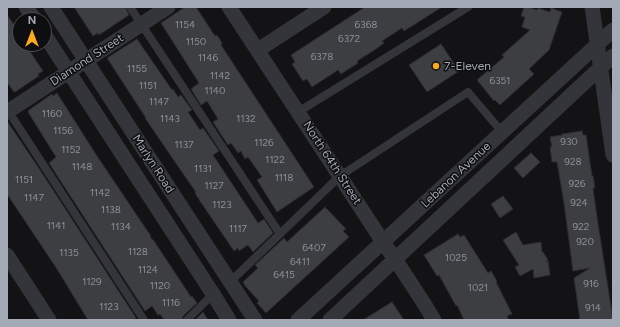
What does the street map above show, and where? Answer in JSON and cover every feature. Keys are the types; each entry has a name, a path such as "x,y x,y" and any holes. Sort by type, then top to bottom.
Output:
{"street":[{"name":"Marlyn Road","path":"51,7 255,320"},
{"name":"Diamond Street","path":"7,111 168,7"},
{"name":"North 64th Street","path":"229,7 395,258 434,320"},
{"path":"258,50 324,7"},
{"path":"592,7 613,155"},
{"name":"Lebanon Avenue","path":"298,320 613,30"},
{"name":"Marlyn Road","path":"52,47 214,294 229,320"},
{"name":"Lebanon Avenue","path":"330,320 613,56"},
{"path":"462,169 476,184"},
{"path":"7,255 49,320"}],"lane":[{"path":"130,7 280,234"},
{"path":"298,112 468,7"},
{"path":"230,282 340,176 468,92 502,132"},
{"path":"7,111 144,320"},
{"path":"187,320 214,294"}],"building":[{"path":"74,7 125,7 129,15 99,35 98,33 93,36"},
{"path":"185,7 196,7 215,36 217,35 222,43 221,45 314,187 277,212 257,180 262,177 248,157 245,159 241,151 238,153 231,143 228,145 213,122 218,119 207,101 201,105 191,89 199,83 161,23"},
{"path":"365,7 442,7 404,31 402,28 382,41 384,43 341,74 338,70 312,87 307,79 303,81 292,64 295,62 291,55"},
{"path":"524,7 537,10 538,8 550,12 551,8 562,12 549,50 529,69 534,74 500,105 495,100 494,101 477,80 504,57 502,55 530,30 522,27 525,17 521,16"},
{"path":"7,15 12,22 12,52 30,52 43,71 38,74 39,76 15,92 7,82"},
{"path":"137,39 172,90 173,89 178,97 181,95 192,110 188,112 200,130 203,128 219,151 213,155 258,223 264,219 273,233 253,252 248,245 239,251 238,248 234,251 200,201 195,193 196,192 145,118 107,58"},
{"path":"441,44 459,71 427,92 409,65"},
{"path":"57,93 95,153 151,236 150,237 191,297 192,296 197,303 183,316 182,320 164,320 160,314 158,315 152,306 145,311 49,163 56,157 28,112 52,94 53,96"},
{"path":"7,121 136,318 132,320 88,320 57,269 7,194"},
{"path":"582,131 583,135 586,135 595,188 593,188 613,320 580,320 574,278 590,268 573,271 557,162 552,162 550,137"},
{"path":"531,153 540,162 523,178 514,168"},
{"path":"503,196 513,209 500,218 491,204"},
{"path":"325,207 346,229 343,231 349,237 266,313 257,303 259,301 243,282 258,268 255,265 284,238 287,242"},
{"path":"516,232 523,245 541,242 542,252 548,260 546,261 548,261 550,275 534,278 533,269 520,276 515,267 519,265 503,240"},
{"path":"458,234 460,237 464,235 488,273 491,271 497,281 496,282 512,314 507,316 509,320 464,320 439,275 437,276 424,255"},
{"path":"392,302 404,320 363,320"},
{"path":"203,312 208,320 195,320"}],"place":[{"name":"7-Eleven","path":"436,66"}]}
